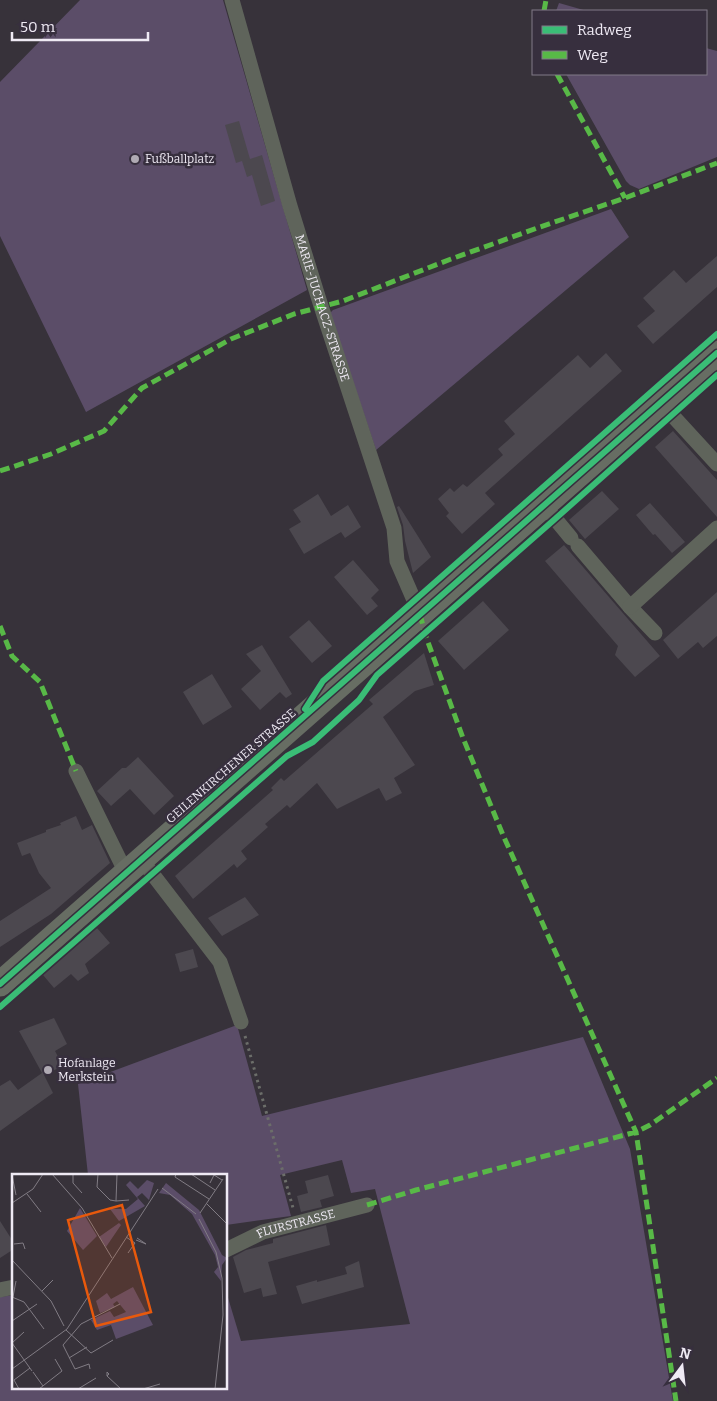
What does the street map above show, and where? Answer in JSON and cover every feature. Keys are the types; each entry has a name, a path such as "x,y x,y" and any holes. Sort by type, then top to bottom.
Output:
{"main road":[{"name":"GEILENKIRCHENER STRASSE","path":"0,984 543,504 717,353"}],"street":[{"name":"MARIE-JUCHACZ-STRASSE","path":"232,0 299,234 394,528 396,561 420,614"},
{"path":"661,402 717,464"},
{"path":"543,504 630,608 655,633"},
{"path":"630,608 717,528"},
{"path":"76,770 134,866 220,962 241,1022"},
{"name":"FLURSTRASSE","path":"228,1249 263,1232 367,1205"}],"path":[{"path":"241,1022 297,1223"}],"shaded area":[{"name":"Fußballplatz","path":"80,0 223,0 307,290 86,412 0,236 0,82"},
{"path":"559,3 584,10 556,10"},
{"path":"707,48 717,51 717,157 639,189 626,181 567,75 707,75"},
{"path":"611,209 629,237 376,450 330,313 333,310"},
{"path":"237,1025 262,1116 583,1037 630,1149 673,1401 0,1401 0,1297 12,1295 12,1388 228,1388 228,1298 241,1341 410,1324 375,1189 351,1193 342,1160 280,1175 291,1216 228,1225 228,1174 88,1174 78,1084"}],"building":[{"path":"239,121 250,159 262,155 275,201 261,206 252,175 247,177 242,161 236,163 225,125"},
{"path":"717,256 717,287 653,344 637,326 655,311 643,298 674,270 686,283"},
{"path":"606,353 622,371 485,493 495,504 462,534 446,516 449,513 438,499 450,488 454,492 463,484 467,487 503,455 498,449 515,434 504,421 578,355 590,368"},
{"path":"673,431 717,480 717,517 655,447"},
{"path":"602,491 619,509 585,539 569,520"},
{"path":"318,494 331,516 348,505 361,527 345,538 341,532 304,554 289,529 301,522 293,510"},
{"path":"650,503 685,542 672,553 636,515"},
{"path":"399,506 431,557 413,573 403,525 397,507"},
{"path":"564,545 660,656 635,677 615,655 618,646 545,561"},
{"path":"353,560 379,590 371,598 378,606 367,615 334,577"},
{"path":"717,592 717,636 703,648 698,642 678,659 663,640"},
{"path":"483,601 509,630 464,670 438,641"},
{"path":"309,620 332,646 312,663 289,637"},
{"path":"262,645 292,694 286,698 280,692 260,710 241,689 261,671 246,654"},
{"path":"424,653 434,685 415,691 383,717 415,765 394,778 402,793 386,801 379,788 337,809 317,783 290,808 287,805 265,824 268,827 241,851 247,859 237,868 234,864 193,899 175,876 273,790 271,788 281,778 284,781 373,704 369,700"},
{"path":"212,674 232,707 203,725 183,692"},
{"path":"138,757 174,796 154,815 130,789 111,806 97,791 122,768 126,768"},
{"path":"76,816 82,830 92,825 110,863 51,914 0,947 0,921 51,888 39,873 30,853 22,856 17,843 46,832 46,830 61,825 60,823"},
{"path":"245,897 259,915 222,936 208,918"},
{"path":"97,928 110,943 85,964 89,973 78,981 71,974 54,988 43,975"},
{"path":"193,949 198,967 180,972 175,954"},
{"name":"Hofanlage Merkstein","path":"54,1018 67,1044 55,1051 63,1066 44,1075 53,1093 0,1131 0,1086 10,1080 18,1090 42,1073 19,1031"},
{"path":"328,1175 334,1196 320,1200 322,1207 301,1212 297,1196 308,1193 305,1181"},
{"path":"0,1221 12,1240 12,1250 0,1258"},
{"path":"326,1225 330,1245 268,1262 277,1294 263,1297 261,1288 244,1293 233,1257 246,1250 273,1243 273,1239"},
{"path":"359,1261 364,1287 302,1304 296,1286 347,1274 345,1267"}],"marked path":[{"path":"544,10 546,0"},
{"path":"558,75 625,198"},
{"path":"0,471 51,454 104,431 142,388 231,339 294,314 343,301 451,259 625,198 717,163"},
{"path":"420,614 425,634 463,738 503,835 636,1132 676,1401"},
{"path":"0,626 12,656 40,682 76,771"},
{"path":"367,1205 416,1190 636,1132 650,1125 717,1078"}],"cycle path":[{"path":"305,709 323,681 717,334"},
{"path":"0,984 717,353"},
{"path":"0,1007 287,756 313,742 359,700 377,675 717,375"}],"place":[{"name":"Fußballplatz","path":"135,159"},
{"name":"Hofanlage Merkstein","path":"48,1070"}]}
